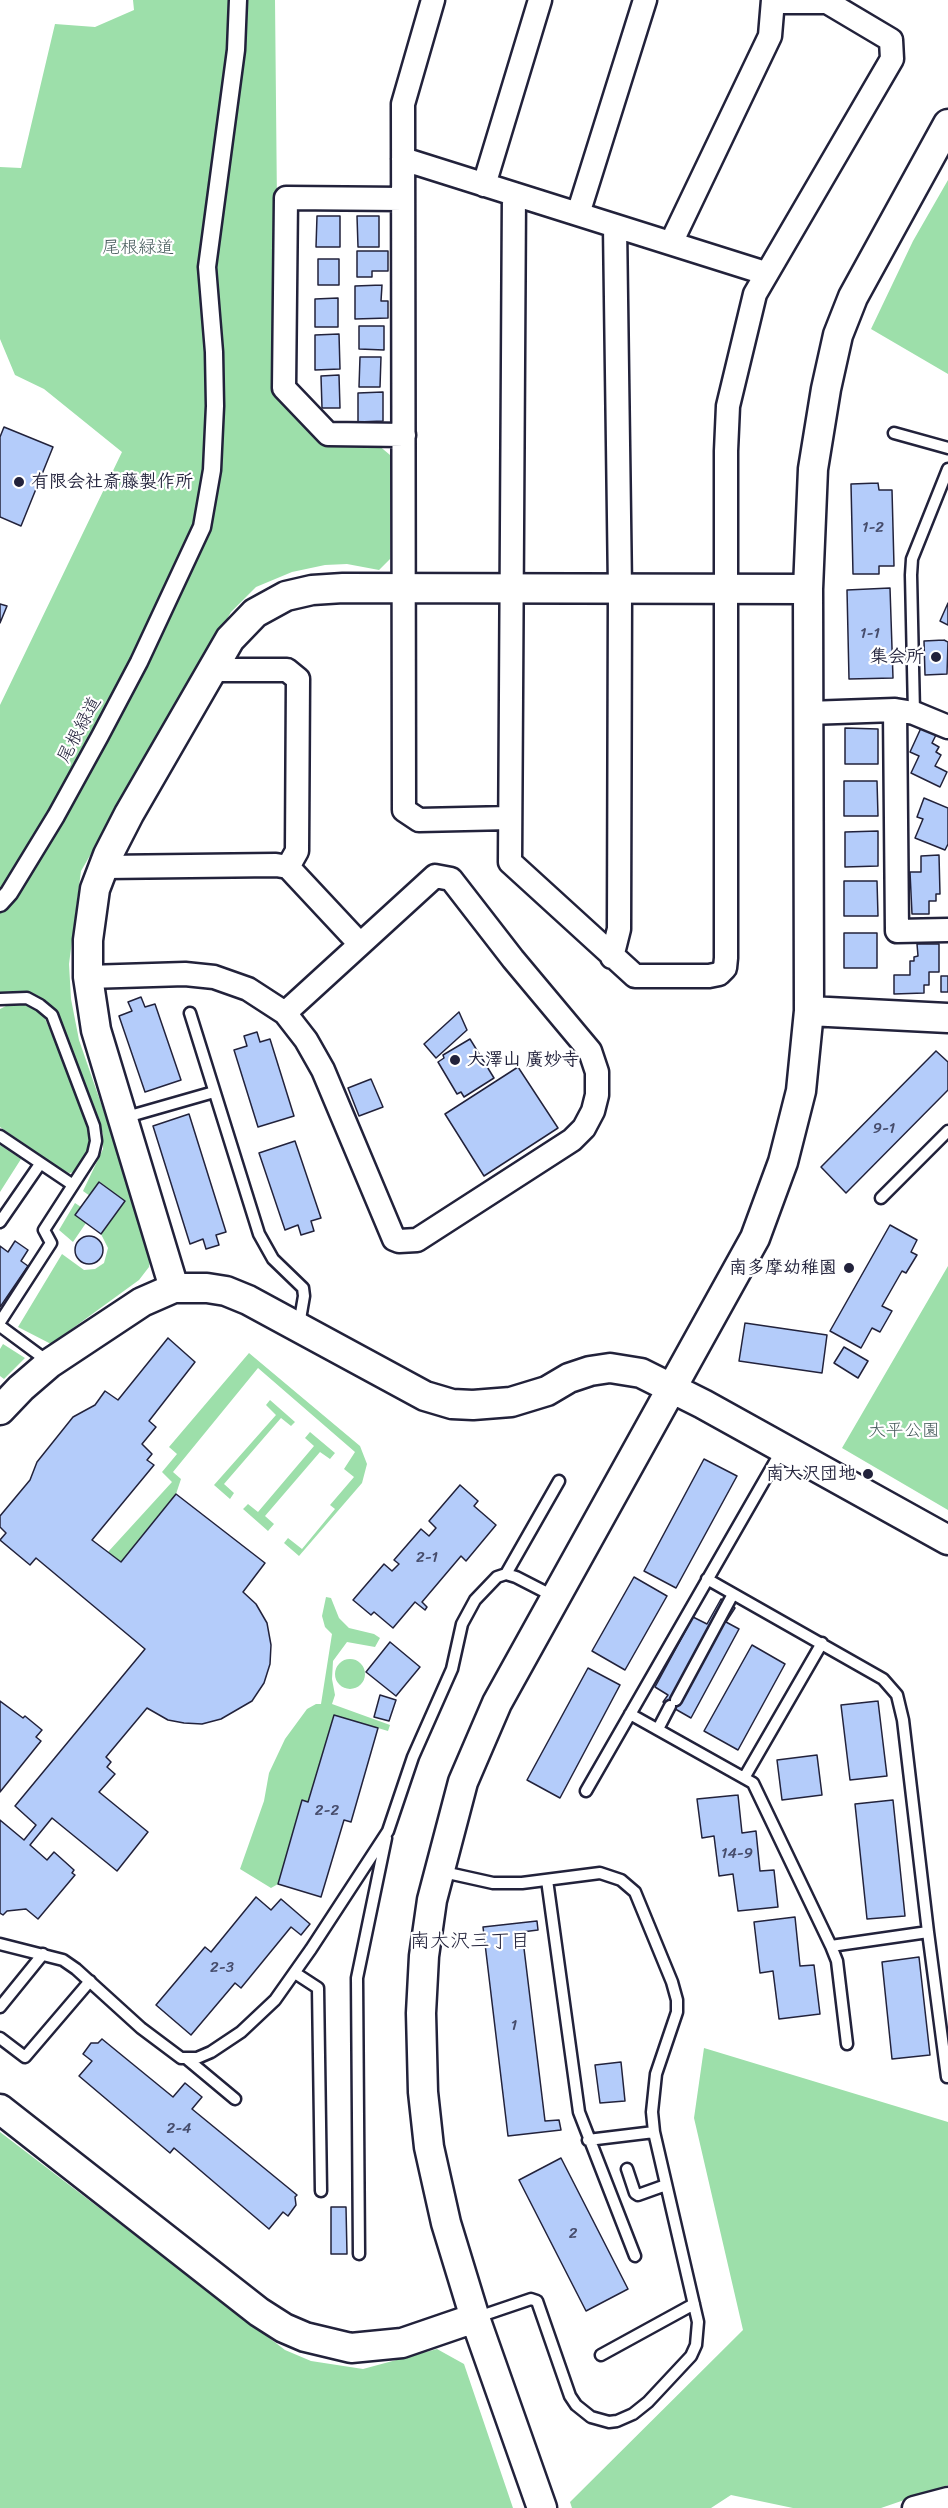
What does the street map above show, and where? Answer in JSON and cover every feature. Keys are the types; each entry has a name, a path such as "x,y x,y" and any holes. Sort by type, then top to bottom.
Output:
{"street":[{"name":"尾根緑道","path":"0,903 9,893 84,766 139,662 202,527 212,470 215,406 214,351 207,267 236,50 238,0"},
{"path":"433,0 403,104 404,810 419,820 510,818"},
{"path":"484,185 540,0"},
{"path":"578,214 645,0"},
{"path":"514,194 510,862 635,976 709,976 719,974 725,968 728,589 726,451 729,406 755,294 765,273 892,59 891,40 827,2 773,1 770,36 670,243"},
{"path":"542,2508 475,2319 446,2223 429,2147 423,2092 421,2013 424,1956 432,1900 463,1782 492,1713 755,1238 783,1161 801,1091 809,1011 808,589 813,469 826,389 838,335 853,297 948,124"},
{"path":"403,159 765,273"},
{"path":"403,199 285,198 284,388 328,434 404,435"},
{"path":"612,957 619,929 620,589 615,226"},
{"path":"174,1288 96,1030 88,977 91,914 95,889 129,814 230,639 255,614 285,596 312,590 343,588 808,589"},
{"path":"212,670 287,670 298,679 297,851 288,867"},
{"path":"808,713 905,712 948,727"},
{"path":"905,712 897,931 948,930"},
{"path":"104,867 276,865 288,867 359,944"},
{"path":"88,977 185,974 214,977 248,989 285,1013 306,1040 323,1070 394,1239 399,1241 417,1240 572,1140 584,1128 593,1112 597,1095 597,1072 590,1051 513,959 451,879 435,876 285,1013"},
{"path":"809,1011 948,1018"},
{"path":"0,1410 50,1363 141,1302 174,1288 207,1288 226,1291 299,1326 425,1396 452,1404 511,1402 547,1390 569,1378 590,1371 610,1368 640,1373 783,1448 948,1540"},
{"path":"0,2109 260,2312 284,2328 316,2341 351,2348 402,2343 475,2319"},
{"path":"914,2508 948,2499"}],"lane":[{"path":"894,433 948,448"},
{"path":"905,712 912,559 948,469"},
{"path":"0,999 27,998 52,1015 94,1126 96,1141 93,1154 44,1230 51,1243 0,1322"},
{"path":"190,1013 259,1234 273,1259 303,1288 304,1296 299,1326"},
{"path":"123,1119 214,1092"},
{"path":"881,1198 948,1131"},
{"path":"0,1136 73,1185"},
{"path":"0,1222 40,1164"},
{"path":"0,1326 50,1363"},
{"path":"586,1791 783,1448"},
{"path":"506,1574 559,1481"},
{"path":"359,2254 357,1978 388,1831 413,1757 452,1669 462,1624 468,1611 497,1577 506,1574 555,1597"},
{"path":"707,1580 883,1679 897,1695 903,1720 947,2076"},
{"path":"658,1729 733,1594"},
{"path":"744,1778 822,1643"},
{"path":"630,1714 753,1783 837,1961 847,2044"},
{"path":"187,2059 211,2052 241,2032 274,2000 295,1973 388,1831"},
{"path":"439,1871 493,1883 548,1880 600,1873 621,1880 635,1892 677,2000 677,2012 652,2093 654,2132 694,2304 698,2334 691,2356 640,2408 626,2418 609,2422 591,2417 576,2405 570,2396 537,2301 531,2299 475,2319"},
{"path":"548,1880 579,2112 634,2256"},
{"path":"831,1946 928,1932"},
{"path":"0,1944 63,1960 90,1981 164,2048 187,2059 235,2099"},
{"path":"0,2007 43,1954"},
{"path":"295,1973 318,1988 321,2191"},
{"path":"0,2038 25,2057 90,1981"},
{"path":"588,2140 654,2132"},
{"path":"627,2169 635,2193 638,2195 666,2185"},
{"path":"601,2355 694,2304"}],"green space":[{"name":"尾根緑道","path":"133,0 275,0 277,206 274,379 322,438 377,444 390,455 390,559 379,570 347,564 325,565 292,572 256,587 231,612 81,871 69,964 71,999 79,1040 149,1242 151,1254 149,1267 139,1280 51,1344 18,1327 62,1254 84,1270 95,1269 104,1263 108,1248 101,1234 124,1201 100,1182 90,1196 83,1191 103,1149 103,1134 61,1020 45,1002 37,997 22,993 0,996 0,705 122,452 44,389 15,375 0,339 0,167 21,168 55,24 95,27 134,10"},
{"path":"948,180 948,374 871,329 913,241"},
{"path":"10,1004 30,1005 43,1014 91,1126 91,1150 76,1172 69,1173 61,1169 0,1127 0,1009"},
{"path":"0,1145 21,1159 0,1192"},
{"path":"75,1203 81,1207 86,1223 73,1242 59,1230"},
{"name":"大平公園","path":"948,1266 948,1510 842,1448"},
{"path":"3,1344 25,1358 4,1379 0,1376 0,1349"},
{"path":"249,1353 360,1446 367,1464 362,1483 299,1556 284,1543 288,1538 302,1549 335,1509 330,1505 354,1477 344,1469 355,1452 258,1368 173,1472 181,1479 176,1494 121,1562 108,1552 172,1482 162,1472 177,1454 169,1447"},
{"path":"270,1400 295,1422 291,1426 281,1418 224,1484 234,1493 230,1499 214,1485 276,1415 266,1405"},
{"path":"310,1432 335,1453 330,1459 320,1452 265,1516 274,1524 268,1531 243,1509 248,1504 258,1512 314,1446 305,1438"},
{"path":"326,1597 331,1598 339,1618 349,1628 374,1634 380,1638 375,1647 347,1642 333,1661 332,1679 335,1695 332,1704 390,1725 388,1731 334,1715 308,1802 302,1800 278,1884 271,1888 240,1869 264,1801 269,1773 285,1739 307,1709 321,1704 332,1634 325,1627 322,1616"},
{"path":"350,1659 361,1663 365,1674 361,1685 350,1689 339,1685 335,1674 339,1663"},
{"path":"704,2048 948,2122 948,2485 881,2508 793,2508 731,2495 711,2508 572,2508 570,2502 743,2330 694,2118"},
{"path":"0,2132 285,2350 311,2361 363,2369 437,2349 464,2364 513,2508 0,2508"}],"building":[{"path":"317,216 340,216 340,247 316,247"},
{"path":"357,216 379,216 379,247 358,247"},
{"path":"357,251 388,251 388,271 372,271 372,277 357,277"},
{"path":"318,259 339,259 339,285 318,285"},
{"path":"382,285 381,301 388,301 388,318 355,319 355,286"},
{"path":"338,298 338,327 315,327 315,299"},
{"path":"359,326 384,326 384,350 359,349"},
{"path":"339,334 340,369 315,370 315,335"},
{"path":"360,357 381,357 380,387 359,387"},
{"path":"339,375 340,408 322,408 321,376"},
{"path":"383,392 383,421 358,422 358,393"},
{"name":"有限会社斎藤製作所","path":"4,427 53,447 21,526 0,517 0,437"},
{"path":"878,483 879,490 892,490 894,566 879,566 879,574 853,574 851,484"},
{"path":"890,588 893,678 849,679 847,590"},
{"path":"948,603 948,625 940,621"},
{"path":"0,604 7,606 0,623"},
{"name":"集会所","path":"944,640 948,642 947,674 925,675 924,641"},
{"path":"845,728 878,729 878,764 845,764"},
{"path":"921,728 936,735 932,743 939,747 936,752 941,755 935,766 947,772 940,787 911,773 919,756 910,752"},
{"path":"844,781 877,781 878,816 844,816"},
{"path":"924,798 948,808 948,844 945,850 915,838 923,819 917,817"},
{"path":"878,831 878,866 845,867 845,832"},
{"path":"939,855 940,894 936,894 936,901 929,901 929,914 912,914 910,872 921,872 921,856"},
{"path":"844,881 877,881 878,916 844,916"},
{"path":"844,933 877,933 877,968 844,968"},
{"path":"917,944 939,944 939,972 929,972 929,985 924,985 924,993 894,994 894,975 910,975 910,961 914,961 914,957 918,956"},
{"path":"941,976 948,976 948,992 941,992"},
{"path":"141,997 145,1007 155,1004 181,1080 145,1092 119,1016 132,1011 128,1002"},
{"path":"459,1012 467,1030 436,1058 424,1044"},
{"path":"257,1032 260,1042 270,1039 294,1116 258,1127 234,1050 247,1046 244,1036"},
{"path":"470,1039 494,1078 464,1097 461,1092 457,1094 438,1062 444,1058 443,1055"},
{"path":"936,1051 948,1062 948,1090 846,1193 821,1167"},
{"path":"518,1067 558,1128 484,1176 445,1114"},
{"path":"371,1079 383,1107 359,1116 348,1088"},
{"path":"189,1114 226,1232 216,1235 219,1245 206,1249 203,1239 190,1244 153,1126"},
{"path":"295,1141 321,1218 311,1221 314,1231 301,1235 298,1225 285,1230 259,1153"},
{"path":"99,1182 125,1201 101,1234 75,1215"},
{"path":"890,1225 917,1240 911,1252 917,1255 906,1273 902,1271 882,1306 892,1311 880,1332 872,1328 861,1348 830,1331"},
{"path":"89,1236 99,1240 103,1250 99,1260 89,1264 79,1260 75,1250 79,1240"},
{"path":"15,1241 28,1250 21,1261 28,1266 0,1307 0,1246 8,1252"},
{"path":"745,1323 827,1335 822,1373 739,1361"},
{"path":"168,1338 195,1362 149,1421 156,1427 142,1444 152,1454 147,1460 154,1465 92,1540 121,1562 176,1494 265,1563 243,1592 256,1604 267,1623 271,1645 270,1664 264,1683 252,1701 221,1719 202,1724 184,1723 168,1720 147,1708 106,1757 111,1762 107,1767 115,1774 99,1792 148,1832 117,1871 52,1818 30,1845 47,1860 54,1852 74,1870 72,1873 75,1875 38,1919 26,1909 7,1911 3,1915 0,1913 0,1820 24,1840 36,1825 15,1806 145,1649 36,1558 30,1565 0,1540 6,1533 0,1527 0,1516 30,1480 37,1462 73,1417 95,1405 105,1391 118,1400"},
{"path":"844,1347 868,1361 858,1378 834,1363"},
{"path":"704,1459 737,1476 676,1588 644,1571"},
{"path":"460,1485 478,1501 474,1506 496,1525 466,1561 461,1556 422,1602 427,1607 425,1610 415,1602 393,1628 374,1612 371,1615 353,1600 384,1564 392,1571 399,1564 394,1560 421,1529 429,1536 436,1528 429,1521"},
{"path":"634,1577 667,1596 625,1670 592,1651"},
{"path":"721,1599 735,1608 726,1622 739,1629 691,1718 663,1702 668,1695 655,1687 693,1617 707,1624"},
{"path":"390,1642 420,1667 396,1696 366,1672"},
{"path":"752,1645 785,1664 738,1750 704,1731"},
{"path":"588,1668 620,1685 560,1798 527,1780"},
{"path":"380,1695 396,1700 389,1721 374,1717"},
{"path":"0,1701 23,1718 25,1716 42,1730 36,1737 41,1741 0,1792"},
{"path":"878,1701 887,1776 850,1780 841,1705"},
{"path":"334,1715 378,1728 351,1822 344,1820 321,1897 278,1884 302,1800 308,1802"},
{"path":"817,1755 822,1795 782,1800 777,1760"},
{"path":"738,1795 742,1833 756,1831 760,1871 774,1870 778,1907 738,1911 733,1874 719,1876 714,1836 702,1838 697,1799"},
{"path":"893,1800 905,1916 867,1919 855,1804"},
{"path":"256,1897 271,1910 281,1899 310,1924 301,1935 291,1927 241,1988 235,1983 191,2035 156,2005 205,1947 211,1952"},
{"path":"795,1917 800,1966 814,1965 820,2014 779,2019 773,1971 760,1973 754,1922"},
{"path":"537,1921 538,1930 522,1932 545,2121 559,2120 561,2130 508,2136 483,1927"},
{"path":"919,1957 930,2055 892,2059 882,1962"},
{"path":"102,2039 173,2097 185,2083 202,2097 192,2109 297,2195 296,2205 288,2216 283,2212 269,2229 174,2148 170,2153 79,2076 92,2061 83,2054 91,2043 98,2043"},
{"path":"621,2062 625,2101 600,2103 595,2065"},
{"path":"561,2158 628,2289 586,2311 519,2180"},
{"path":"331,2207 346,2207 347,2254 331,2254"}],"place":[{"name":"有限会社斎藤製作所","path":"19,482"},
{"name":"集会所","path":"936,657"},
{"name":"大澤山 廣妙寺","path":"455,1060"},
{"name":"南多摩幼稚園","path":"849,1268"},
{"name":"南大沢団地","path":"868,1474"}],"district":[{"name":"南大沢三丁目","path":"470,1942"}]}
